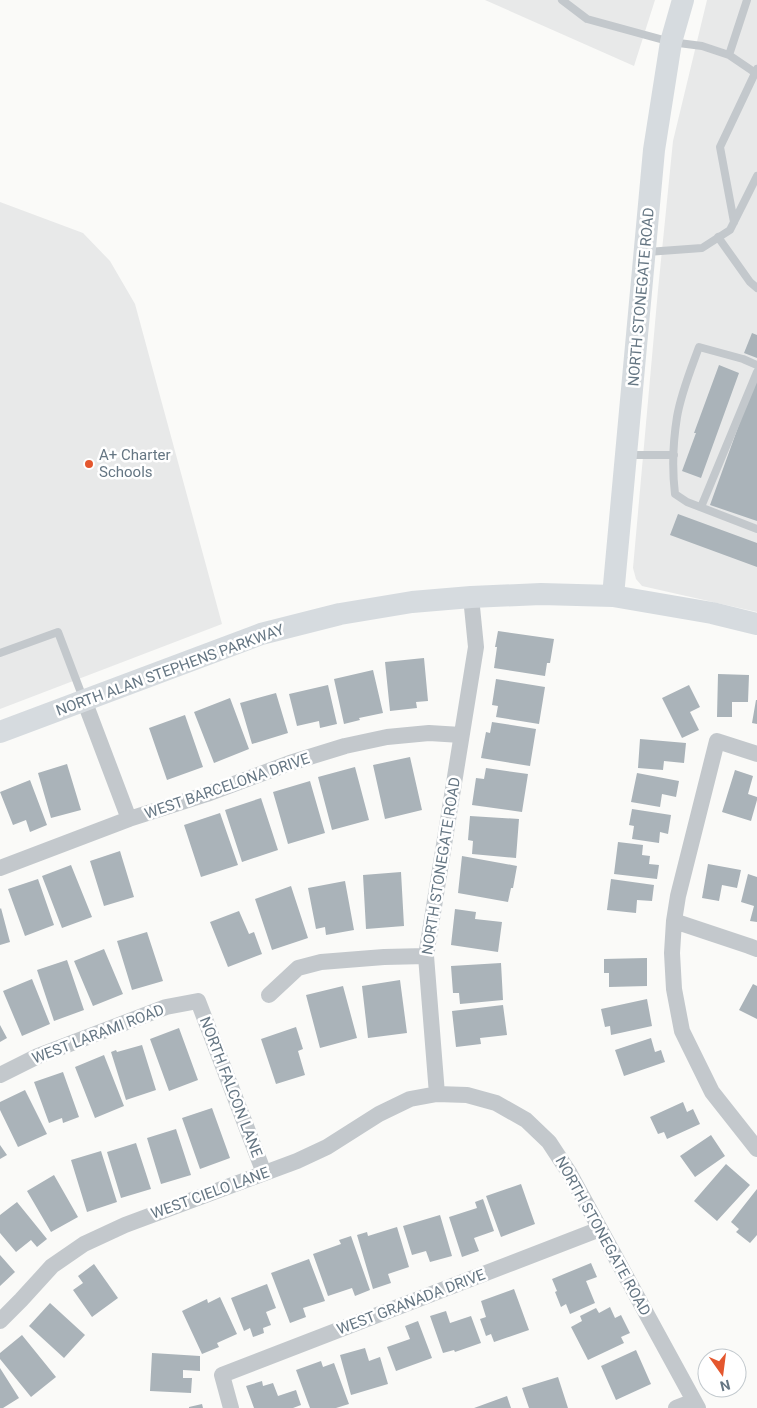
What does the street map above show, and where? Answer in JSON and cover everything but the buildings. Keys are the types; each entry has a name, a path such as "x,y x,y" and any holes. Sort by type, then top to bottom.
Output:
{"street":[{"name":"NORTH STONEGATE ROAD","path":"613,596 654,150 671,42 683,0"},
{"name":"NORTH ALAN STEPHENS PARKWAY","path":"0,732 261,634 349,613 412,602 541,594 613,596 712,613 757,624"},
{"name":"NORTH STONEGATE ROAD","path":"471,597 476,647 426,956 437,1094 467,1095 496,1103 526,1120 549,1142 570,1174 696,1404"},
{"path":"84,700 129,819"},
{"name":"WEST BARCELONA DRIVE","path":"0,868 129,819 207,794 290,763 345,746 387,737 429,733 461,735"},
{"path":"757,754 717,741 678,896 672,953 674,989 682,1031 712,1092 757,1149"},
{"path":"674,921 757,949"},
{"path":"269,995 298,968 321,962 426,956"},
{"name":"WEST LARAMI ROAD","path":"0,1075 38,1056 166,1007 198,1001"},
{"name":"NORTH FALCON LANE","path":"198,1001 264,1173"},
{"name":"WEST CIELO LANE","path":"0,1321 52,1266 84,1244 126,1225 298,1161 327,1147 387,1110 410,1099 437,1094"},
{"name":"WEST GRANADA DRIVE","path":"231,1408 222,1375 600,1229"},
{"path":"676,1408 696,1404"}],"lane":[{"path":"562,0 587,19 671,42 702,46 729,55 756,72 720,147 734,222"},
{"path":"729,55 747,0"},
{"path":"645,252 702,248 730,230 757,176"},
{"path":"718,237 750,282 757,288"},
{"path":"757,365 699,347 687,378 677,416 674,455 675,494 688,502 757,529"},
{"path":"700,507 757,372"},
{"path":"626,455 674,455"},
{"path":"1,650 58,632 84,700"}],"shaded area":[{"path":"485,0 655,0 634,66"},
{"path":"707,0 757,0 757,612 642,586 636,579 633,568 673,141"},
{"name":"A+ Charter Schools","path":"0,202 83,233 110,261 135,304 222,624 0,709"}],"place":[{"name":"A+ Charter Schools","path":"89,464"}]}
